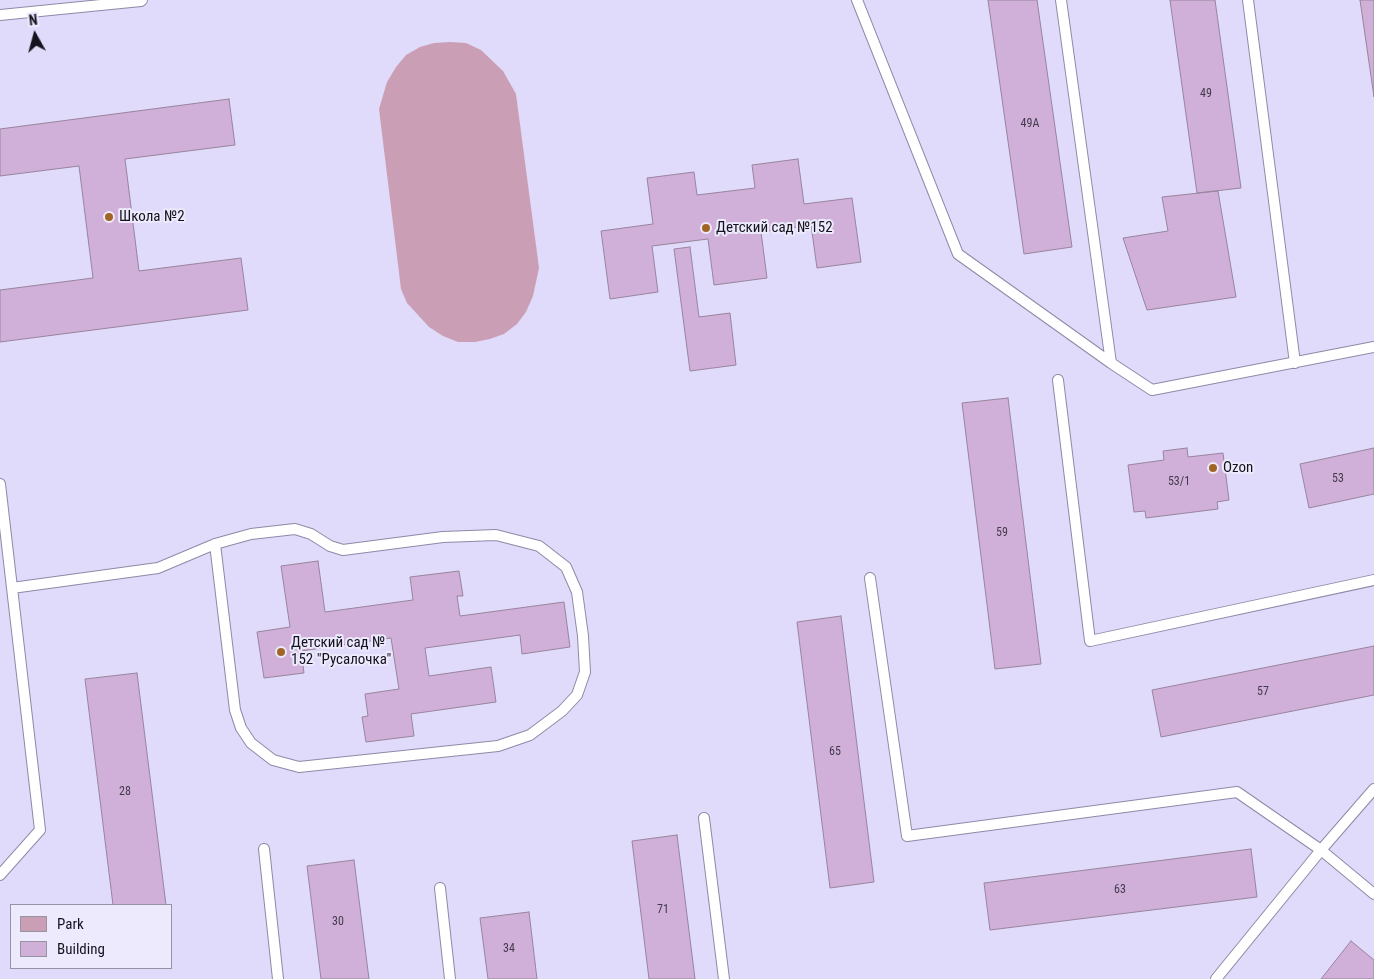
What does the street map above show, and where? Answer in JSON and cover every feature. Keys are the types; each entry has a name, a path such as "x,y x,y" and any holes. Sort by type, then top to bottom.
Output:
{"lane":[{"path":"0,14 142,0"},
{"path":"857,0 958,254 1111,363 1152,390 1374,348"},
{"path":"1061,0 1111,363"},
{"path":"1248,0 1295,363"},
{"path":"1058,380 1090,641 1374,580"},
{"path":"0,484 40,830 0,874"},
{"path":"12,588 158,568 215,544 251,534 295,529 312,534 330,546 343,550 443,537 496,535 539,546 566,566 577,592 583,636 585,672 577,695 562,711 530,735 498,746 299,767 274,760 251,743 241,728 235,710 215,544"},
{"path":"870,578 907,836 1237,792 1321,850 1374,894"},
{"path":"1216,979 1321,850 1374,789"},
{"path":"704,818 724,979"},
{"path":"264,849 278,979"},
{"path":"440,888 450,979"}],"green space":[{"path":"434,43 466,43 481,50 503,71 516,94 539,268 533,296 526,312 517,324 504,334 475,342 458,342 443,336 429,327 407,303 401,289 379,109 387,82 406,55 420,47"}],"building":[{"path":"988,0 1037,0 1072,247 1024,254"},
{"path":"1170,0 1215,0 1241,188 1197,193"},
{"path":"1360,0 1374,0 1374,97"},
{"name":"Школа №2","path":"229,99 235,145 125,159 139,271 241,258 248,310 0,342 0,290 93,278 79,166 0,176 0,129"},
{"name":"Детский сад №152","path":"798,159 804,204 852,198 861,262 817,268 811,225 761,232 767,278 714,285 708,239 652,246 658,292 610,299 601,231 653,224 647,178 694,172 697,195 755,188 752,165"},
{"path":"1218,191 1236,297 1147,310 1123,238 1168,231 1162,197"},
{"path":"690,247 699,317 730,313 736,365 690,371 674,249"},
{"path":"1008,398 1041,664 995,669 962,403"},
{"path":"1187,448 1188,457 1223,453 1229,500 1217,502 1218,509 1146,518 1145,511 1134,512 1128,465 1164,460 1163,451"},
{"path":"1374,448 1374,494 1309,508 1300,464"},
{"name":"Детский сад № 152 \"Русалочка\"","path":"318,561 325,612 413,600 410,577 459,571 463,596 457,596 460,616 564,602 570,647 522,654 520,635 425,648 429,676 491,667 496,702 411,714 414,736 366,742 362,717 368,716 365,694 399,689 391,638 301,651 304,673 264,678 257,632 290,627 281,566"},
{"path":"841,616 874,882 830,888 797,622"},
{"path":"1374,646 1374,695 1161,737 1152,690"},
{"path":"137,673 166,904 113,904 85,679"},
{"path":"677,835 695,979 649,979 632,841"},
{"path":"1251,849 1257,897 990,930 984,883"},
{"path":"354,860 369,979 321,979 307,866"},
{"path":"529,912 537,979 488,979 480,918"},
{"path":"1351,941 1374,960 1374,979 1321,979"}],"place":[{"name":"Школа №2","path":"109,217"},
{"name":"Детский сад №152","path":"706,228"},
{"name":"Ozon","path":"1213,468"},
{"name":"Детский сад № 152 \"Русалочка\"","path":"281,652"}]}
